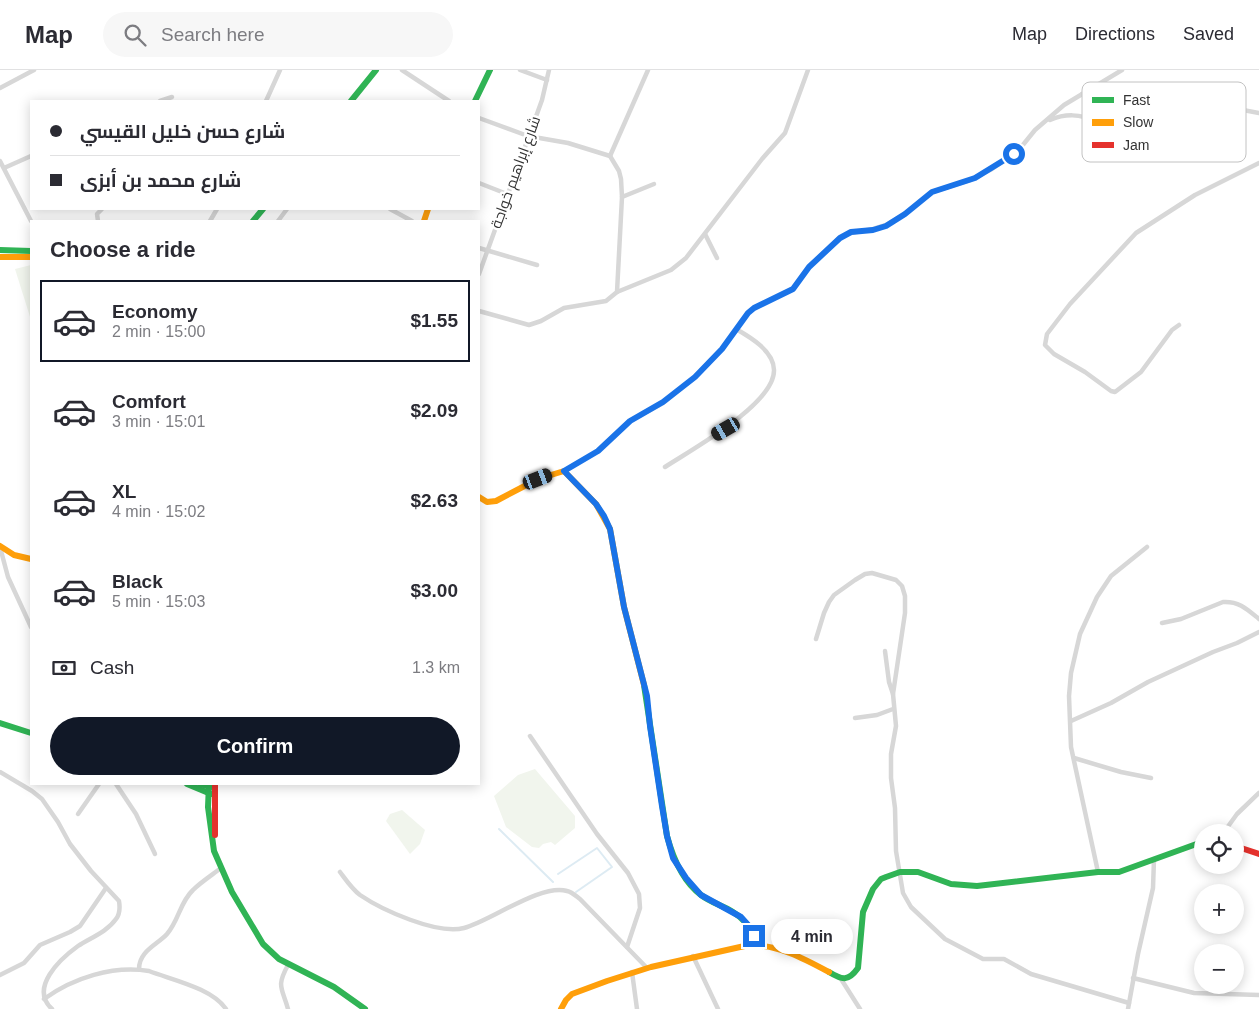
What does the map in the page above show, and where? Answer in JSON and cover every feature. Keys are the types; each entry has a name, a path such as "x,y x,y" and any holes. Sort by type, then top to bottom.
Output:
{"street":[{"path":"0,88 34,70"},
{"path":"266,100 280,70"},
{"path":"352,100 376,70"},
{"path":"402,70 447,100"},
{"path":"475,100 490,70"},
{"path":"520,70 547,80"},
{"name":"شارع إبراهيم خواجة","path":"480,271 542,100 549,70"},
{"path":"610,156 648,70"},
{"path":"480,311 529,325 541,321 564,308 606,301 617,292 678,265 785,133 808,70"},
{"path":"1102,82 1122,70"},
{"path":"480,498 487,502 496,501 538,479 564,471 598,451 630,421 677,392 716,356 751,310 793,289 809,267 840,238 851,232 873,230 886,226 905,214 932,192 986,173 1018,151 1035,130 1064,105 1082,94"},
{"path":"163,100 172,97"},
{"path":"1246,110 1259,112"},
{"path":"1046,122 1062,115 1072,115 1082,118"},
{"path":"480,118 528,136 568,143 610,156 619,170 622,197 617,292"},
{"path":"4,168 30,156"},
{"path":"0,160 30,220"},
{"path":"1179,325 1172,330 1141,372 1115,392 1054,354 1045,345 1047,334 1070,304 1136,233 1195,195 1259,163"},
{"path":"480,183 507,194"},
{"path":"622,197 654,184"},
{"path":"254,220 262,210"},
{"path":"392,210 410,220"},
{"path":"705,234 717,258"},
{"path":"480,248 537,265"},
{"path":"0,250 30,250"},
{"path":"0,257 30,257"},
{"path":"665,467 734,424 770,384 774,370 769,357 758,343 736,329"},
{"path":"564,471 596,504 610,529 624,607 647,696 662,806 673,858 686,878 701,895 735,913 745,921 758,944"},
{"path":"0,547 14,555 30,559"},
{"path":"0,547 8,577 30,625"},
{"path":"1098,872 1071,747 1069,696 1071,673 1074,654 1090,610 1097,597 1111,576 1147,547"},
{"path":"816,639 824,613 834,595 865,574 872,573 896,580 902,586 905,600 904,622 894,694 893,709 896,726 891,754 890,778 895,808 896,850 904,893 911,906 952,944 983,959 1004,959 1031,974 1128,1006 1153,888 1154,859"},
{"path":"1162,623 1181,619 1223,602 1231,601 1241,604 1259,619"},
{"path":"1071,721 1111,703 1148,682 1259,632"},
{"path":"885,651 889,682 894,694"},
{"path":"855,718 877,715 893,709"},
{"path":"0,723 30,733"},
{"path":"530,736 637,888 640,908 627,947"},
{"path":"1074,758 1121,772 1151,778"},
{"path":"0,772 32,791 42,800 58,822 70,844 119,901 120,908 116,918 106,929 76,947 59,962 47,978 44,988 44,999 52,1009"},
{"path":"78,814 98,785"},
{"path":"117,785 136,814 155,854"},
{"path":"193,785 212,788 214,851 242,910 263,944 274,956 288,965 334,986 365,1009"},
{"path":"1230,824 1237,814 1259,793"},
{"path":"840,979 852,976 858,968 863,912 873,889 881,879 900,872 918,872 945,882 963,886 1098,872 1119,872 1194,845"},
{"path":"1244,849 1259,854"},
{"path":"139,969 139,964 145,953 164,937 176,922 187,896 193,889 221,868"},
{"path":"340,872 357,892 403,918 449,929 470,926 536,896 556,890 566,891 580,899 647,968"},
{"path":"0,975 24,963 40,945 80,926 106,888"},
{"path":"560,1009 568,997 578,991 632,972 693,956 758,944 788,952 840,979 860,1009"},
{"path":"693,956 718,1009"},
{"path":"288,965 280,983 288,1009"},
{"path":"44,999 88,977 116,970 139,969 210,994 222,1002 226,1009"},
{"path":"632,972 637,1009"},
{"path":"1133,978 1194,994 1259,995"}],"shaded area":[{"path":"30,265 30,317 15,269"},
{"path":"535,769 575,816 575,828 555,845 551,842 543,844 539,848 532,847 506,827 494,796 518,775"},
{"path":"402,810 425,830 420,844 410,854 386,821 390,814"}],"waterway":[{"path":"499,829 553,882"},
{"path":"558,874 597,848 612,867 576,892"}],"traffic: fast":[{"path":"352,100 376,70"},
{"path":"475,100 490,70"},
{"path":"254,220 262,210"},
{"path":"0,250 30,251"},
{"path":"644,685 667,836 675,861 683,876 694,889 740,917 748,926 758,944"},
{"path":"0,723 30,733"},
{"path":"189,785 211,794"},
{"path":"204,785 211,787"},
{"path":"209,785 208,807 214,851 232,892 263,944 279,959 334,987 365,1009"},
{"path":"829,972 841,978 848,978 858,968 863,912 873,889 881,879 900,872 918,872 951,884 977,886 1098,872 1119,872 1194,845"}],"traffic: slow":[{"path":"424,220 428,210"},
{"path":"0,257 30,257"},
{"path":"480,498 487,502 496,501 538,479 564,471 596,504 610,529 624,607 644,685"},
{"path":"0,546 14,555 30,559"},
{"path":"561,1009 572,994 607,981 651,967 749,945 781,950 800,957 829,972"}],"traffic: jam":[{"path":"215,785 215,835"},
{"path":"1244,849 1259,854"}],"route":[{"path":"754,936 750,927 741,917 701,895 686,878 673,858 662,806 647,696 624,607 610,529 596,504 564,471 598,451 630,421 663,402 695,377 722,349 748,313 754,308 793,289 809,267 840,238 851,232 873,230 886,226 905,214 923,197 943,187 975,178 1014,154"}]}
